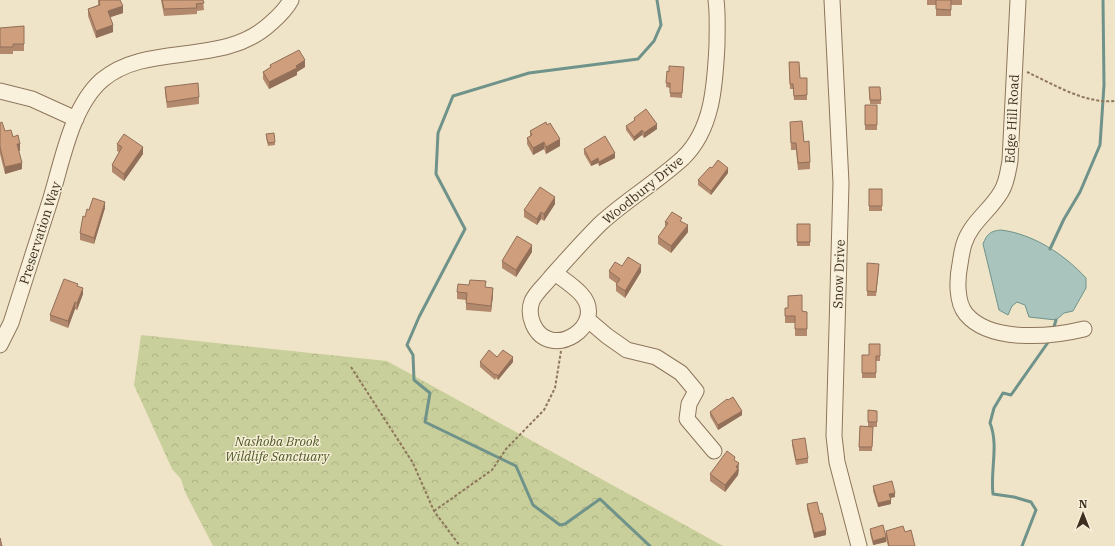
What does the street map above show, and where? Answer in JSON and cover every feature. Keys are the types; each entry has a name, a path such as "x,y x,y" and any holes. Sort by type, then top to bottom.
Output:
{"street":[{"name":"Preservation Way","path":"0,345 11,322 76,119 94,89 112,73 142,61 208,51 238,44 252,38 279,16 291,0"},
{"name":"Woodbury Drive","path":"563,340 554,340 539,333 531,318 532,302 555,273 602,222 683,158 697,142 704,127 712,97 716,61 718,12 716,0"},
{"name":"Snow Drive","path":"832,0 841,183 834,436 837,462 859,546"},
{"name":"Edge Hill Road","path":"1018,0 1013,131 1007,179 1001,192 971,229 964,244 957,279 960,300 965,313 977,325 991,331 1008,334 1048,336 1084,329"},
{"path":"0,91 32,99 76,119"},
{"path":"555,273 582,295 586,302 587,318 578,333 563,340"},
{"path":"587,318 607,336 627,350 656,357 681,373 696,391 689,404 688,419 714,451"}],"path":[{"path":"1015,66 1053,84 1097,100 1111,102 1115,101"},
{"path":"434,511 492,470 506,449 544,410 555,388 563,340"},
{"path":"351,367 413,463 434,511 460,546"}],"green space":[{"name":"Nashoba Brook Wildlife Sanctuary","path":"141,335 387,361 723,546 213,546 185,492 181,479 172,469 134,385"}],"water":[{"path":"1001,230 1025,236 1047,246 1068,261 1086,278 1086,288 1073,311 1064,313 1056,320 1029,317 1025,305 1017,302 1012,306 1008,315 999,310 983,244 989,234 994,231"}],"building":[{"path":"99,0 120,0 123,6 108,11 113,25 96,31 88,9 100,5"},
{"path":"162,0 203,0 204,3 196,4 197,8 164,9"},
{"path":"936,0 951,0 951,10 936,9"},
{"path":"24,26 24,44 13,44 13,47 0,47 0,28"},
{"path":"299,50 305,60 296,66 297,68 269,82 263,72 271,67 270,65"},
{"path":"789,62 799,62 800,78 807,78 807,95 794,96 793,84 790,84"},
{"path":"669,66 684,67 682,93 670,93 670,83 666,83"},
{"path":"198,83 199,97 167,102 165,87"},
{"path":"869,87 880,87 881,100 870,100"},
{"path":"865,105 877,105 877,125 865,125"},
{"path":"646,109 657,124 644,133 642,130 634,137 626,126 635,120 634,118"},
{"path":"802,121 804,142 809,141 810,162 798,163 796,143 791,143 790,122"},
{"path":"2,122 5,131 11,130 13,137 18,135 20,144 17,144 22,163 5,167 0,147 0,123"},
{"path":"546,122 547,125 550,123 560,139 546,147 544,142 533,148 527,138 532,135 530,131"},
{"path":"274,133 275,142 268,143 266,134"},
{"path":"124,134 143,147 124,174 112,165 122,147 117,144"},
{"path":"605,136 615,153 599,162 598,158 591,162 584,149"},
{"path":"718,160 728,168 711,191 698,180 710,167 712,168"},
{"path":"540,187 555,197 544,214 541,212 537,219 524,210"},
{"path":"869,189 882,189 882,206 869,206"},
{"path":"93,198 105,202 94,238 80,233 83,216 85,217 87,209 89,210"},
{"path":"672,212 682,218 680,221 688,225 671,246 658,237 668,223 665,222"},
{"path":"797,224 810,224 810,242 797,242"},
{"path":"517,236 532,245 516,270 502,261"},
{"path":"628,257 641,265 625,291 616,285 620,279 609,271 615,262 622,266"},
{"path":"867,263 879,264 876,292 867,291"},
{"path":"64,279 78,284 77,286 83,288 77,303 75,302 68,321 50,315"},
{"path":"470,280 486,281 485,287 493,288 491,306 466,303 467,293 457,292 458,284 469,285"},
{"path":"802,295 802,311 807,312 807,329 795,329 795,316 785,316 785,308 788,308 788,296"},
{"path":"869,344 880,344 880,356 876,356 876,373 862,373 862,355 869,355"},
{"path":"489,350 497,357 503,350 513,357 498,376 480,362"},
{"path":"733,397 742,411 718,425 710,412 727,399 728,400"},
{"path":"868,410 877,411 877,422 868,422"},
{"path":"860,426 873,427 872,447 859,447"},
{"path":"805,438 808,458 796,460 792,440"},
{"path":"727,451 735,457 734,460 739,463 736,467 738,469 725,485 710,474"},
{"path":"892,481 895,493 889,494 891,500 878,503 873,486"},
{"path":"817,502 820,514 822,513 826,530 814,533 807,504"},
{"path":"883,525 886,537 873,541 870,529"},
{"path":"903,526 905,532 911,530 915,546 889,546 886,531"}],"waterway":[{"path":"650,546 600,499 565,524 560,525 533,505 516,466 425,422 430,393 414,380 413,355 407,345 419,317 465,229 436,174 438,133 453,96 529,73 638,59 654,41 661,25 657,0"},
{"path":"1050,249 1064,219 1080,192 1100,145 1104,85 1103,0"},
{"path":"1054,327 1056,320"},
{"path":"1022,546 1036,510 1031,502 1014,497 993,494 994,440 990,423 994,408 1003,393 1011,395 1049,341"}]}
